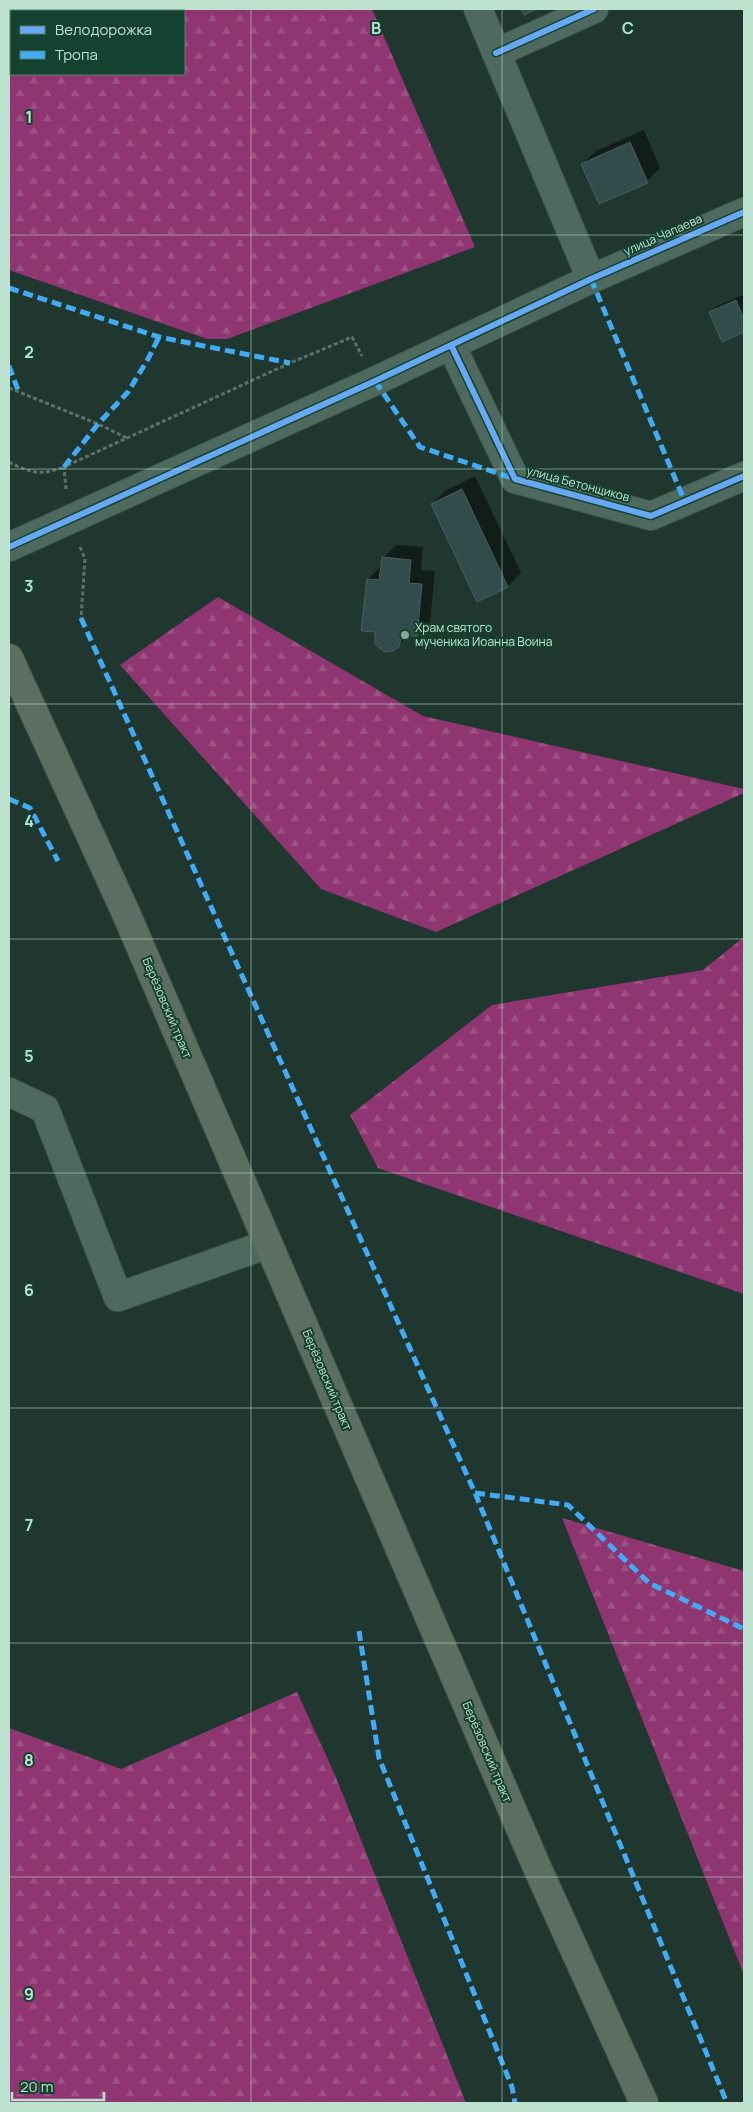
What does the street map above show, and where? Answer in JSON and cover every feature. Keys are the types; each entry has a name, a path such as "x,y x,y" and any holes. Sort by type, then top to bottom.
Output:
{"main road":[{"name":"Берёзовский тракт","path":"9,658 125,911 532,1856 644,2103"}],"street":[{"path":"478,9 591,279"},
{"path":"496,53 594,9"},
{"name":"улица Чапаева","path":"9,547 591,279 744,212"},
{"name":"улица Бетонщиков","path":"451,345 515,479 651,516 744,476"},
{"path":"9,1092 45,1108 118,1297 268,1244"}],"path":[{"path":"9,388 98,424 127,438"},
{"path":"9,462 27,471 46,474 64,467"}],"green space":[{"path":"9,9 372,9 475,247 227,339 207,339 9,270"},
{"path":"218,597 423,716 744,789 744,793 436,932 321,889 120,665"},
{"path":"744,937 744,1294 378,1168 350,1115 492,1005 703,970"},
{"path":"562,1518 744,1571 744,1975"},
{"path":"297,1692 335,1775 466,2103 9,2103 9,1728 121,1769"}],"building":[{"path":"521,9 537,9 524,15"},
{"path":"630,142 648,183 599,204 581,164"},
{"path":"736,300 744,319 744,332 722,342 709,312"},
{"path":"462,489 508,587 477,602 431,504"},
{"path":"382,557 411,560 409,583 422,584 417,636 402,635 399,647 393,651 384,652 375,644 375,632 361,631 367,579 379,580"}],"marked path":[{"path":"591,279 685,502"},
{"path":"9,288 159,337 290,363"},
{"path":"64,467 98,424 128,392 159,337"},
{"path":"9,366 18,390"},
{"path":"375,381 420,447 515,479"},
{"path":"81,618 475,1493 727,2103"},
{"path":"9,799 30,808 58,861"},
{"path":"475,1493 568,1505 649,1583 744,1629"},
{"path":"359,1631 379,1758 512,2087 515,2103"}],"cycle path":[{"path":"496,53 594,9"},
{"path":"9,547 375,381 591,279 744,212"},
{"path":"451,345 515,479 651,516 744,476"}],"place":[{"name":"Храм святого мученика Иоанна Воина","path":"405,635"}]}
